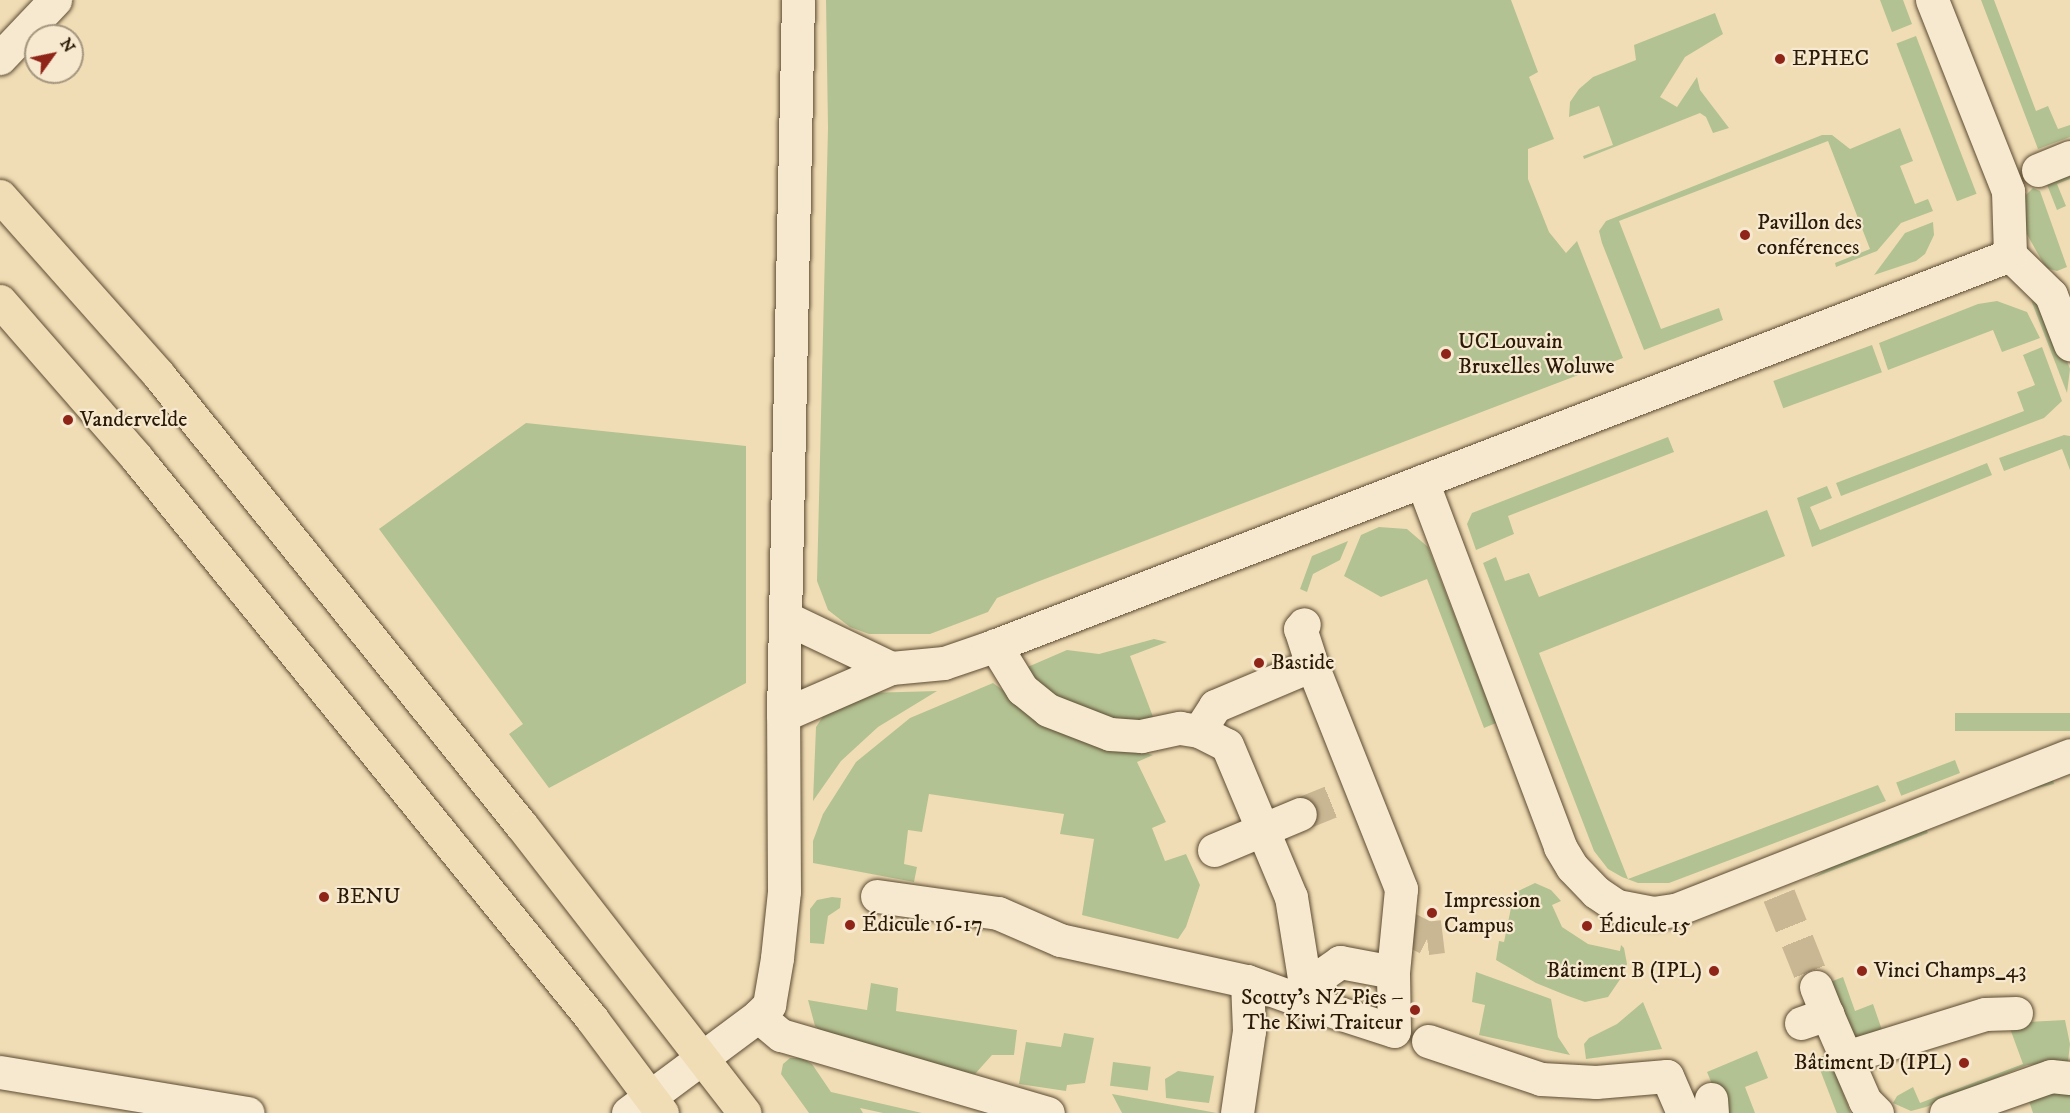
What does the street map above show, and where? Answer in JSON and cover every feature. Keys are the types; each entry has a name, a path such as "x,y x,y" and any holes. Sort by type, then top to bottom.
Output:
{"main road":[{"path":"0,196 158,374 530,835 745,1113"},
{"path":"5,317 136,457 592,1019 647,1108"}],"street":[{"path":"0,58 55,0"},
{"path":"647,1108 703,1058 759,1016 769,1005 784,891 783,715 798,0"},
{"path":"1932,0 2008,190 2010,255 2051,295 2070,344"},
{"path":"2038,170 2070,157"},
{"path":"783,715 891,668 944,663 994,645 2010,255"},
{"path":"1422,481 1560,848 1572,867 1596,892 1617,906 1653,913 1675,910 1774,885 2070,755"},
{"path":"786,618 891,668"},
{"path":"878,896 998,913 1060,940 1247,981 1394,1031 1393,972 1401,890 1350,794 1300,629 1304,624"},
{"path":"994,645 1022,689 1056,713 1110,734 1141,736 1180,728 1199,731 1227,746 1291,897 1308,1003"},
{"path":"1199,731 1215,706 1316,687"},
{"path":"1214,850 1300,814"},
{"path":"1308,1003 1323,974 1340,962 1393,972"},
{"path":"1237,1113 1250,1030 1247,981"},
{"path":"1815,1008 1846,1058 1865,1101 1877,1113"},
{"path":"1846,1058 1985,1014 2016,1013"},
{"path":"759,1016 781,1035 1048,1113"},
{"path":"1428,1041 1541,1079 1596,1082 1667,1076 1702,1108"},
{"path":"0,1072 248,1113"},
{"path":"1946,1113 2060,1077"}],"green space":[{"path":"826,0 1511,0 1538,72 1529,77 1554,139 1528,149 1528,179 1549,232 1566,253 1577,241 1623,358 1037,582 997,598 988,612 930,634 869,634 850,627 828,610 817,581 828,128"},
{"path":"1880,0 1903,0 1912,24 1892,32"},
{"path":"1981,0 1994,0 2036,111 2048,106 2058,129 2070,125 2070,137 2038,149"},
{"path":"1715,13 1723,34 1685,57 1660,97 1677,107 1697,77 1700,90 1729,128 1713,133 1706,117 1700,113 1584,159 1583,156 1613,145 1599,106 1569,117 1570,102 1579,89 1593,77 1636,60 1634,45"},
{"path":"1916,36 1977,194 1957,201 1896,44"},
{"path":"1900,128 1913,161 1900,166 1915,204 1928,199 1933,211 1901,223 1877,251 1836,267 1835,263 1870,249 1828,141 1619,221 1661,329 1719,308 1723,320 1644,350 1602,243 1599,231 1606,221 1822,135 1832,135 1850,149"},
{"path":"2070,173 2070,179 2057,184 2066,206 2057,210 2046,182"},
{"path":"2033,188 2040,191 2067,267 2057,271 2046,268 2024,229 2024,197"},
{"path":"1933,222 1934,235 1925,254 1916,261 1874,275 1905,233"},
{"path":"2031,300 2049,313 2070,369 2067,393"},
{"path":"1997,301 2027,312 2040,338 2002,352 1993,330 1888,370 1879,343 1978,304"},
{"path":"1872,345 1882,372 1783,408 1773,381"},
{"path":"2042,347 2062,401 2044,418 1841,496 1836,483 2024,411 2017,392 2035,385 2023,355"},
{"path":"526,423 746,446 746,683 549,788 509,734 523,724 379,529"},
{"path":"2064,435 2070,436 2070,470 2062,449 2004,471 1999,458"},
{"path":"1668,437 1674,452 1508,516 1514,534 1476,550 1467,524 1472,513"},
{"path":"1987,463 1992,475 1812,547 1797,498 1827,486 1832,498 1810,507 1820,530"},
{"path":"1767,510 1785,556 1539,653 1628,879 1878,785 1886,801 1669,883 1638,883 1622,877 1608,869 1594,851 1483,563 1496,557 1505,581 1529,573 1539,597"},
{"path":"1379,527 1407,529 1428,547 1496,723 1484,728 1427,579 1381,597 1344,576 1361,535"},
{"path":"1348,541 1340,560 1313,574 1307,592 1300,589 1312,556"},
{"path":"1154,639 1167,642 1130,656 1155,722 1082,715 1016,672 1067,650 1099,654"},
{"path":"993,683 1035,714 1094,739 1153,755 1137,762 1166,822 1152,828 1165,861 1186,854 1200,885 1186,927 1178,939 1082,915 1094,839 1060,834 1064,814 929,794 922,832 908,830 904,864 917,867 914,882 813,863 813,841 823,814 856,762 910,718"},
{"path":"937,691 878,727 841,761 813,801 816,727 826,712 867,693"},
{"path":"1955,713 2070,713 2070,731 1955,731"},
{"path":"1955,760 1960,773 1901,796 1896,783"},
{"path":"2053,780 2054,784 1960,807 1959,803"},
{"path":"1926,829 1928,833 1813,878 1835,864"},
{"path":"1535,883 1551,890 1561,901 1552,905 1562,927 1588,944 1620,951 1621,945 1624,948 1627,964 1623,975 1608,997 1585,1002 1536,983 1496,960 1499,941 1504,942 1514,893"},
{"path":"841,898 840,908 828,916 824,944 810,943 810,909 817,900"},
{"path":"1476,972 1551,999 1558,1037 1570,1055 1479,1035 1485,1005 1472,1002"},
{"path":"1843,977 1855,1011 1873,1004 1882,1030 1861,1039 1847,1036 1825,984"},
{"path":"871,983 898,988 896,1011 1017,1030 1014,1055 992,1055 975,1074 835,1042 815,1026 808,1000 867,1010"},
{"path":"1643,1002 1662,1049 1586,1059 1584,1044 1589,1038 1617,1024"},
{"path":"2065,1020 2070,1044 2068,1062 2027,1065 1926,1107 1911,1111 1893,1103 1897,1096 1913,1087 1920,1103 2023,1064 2008,1023"},
{"path":"1064,1033 1094,1038 1085,1083 1067,1085 1066,1091 1019,1084 1026,1042 1061,1047"},
{"path":"1757,1051 1768,1078 1745,1087 1755,1113 1724,1113 1707,1072"},
{"path":"1828,1054 1851,1113 1837,1113 1816,1059"},
{"path":"790,1058 802,1058 812,1064 831,1092 922,1113 883,1113 860,1108 863,1113 809,1113 781,1074 783,1064"},
{"path":"1113,1062 1151,1067 1148,1090 1110,1086"},
{"path":"1178,1071 1214,1076 1209,1103 1166,1098 1165,1079"},
{"path":"2047,1086 2070,1091 2070,1113 2033,1113 2028,1098"},
{"path":"1112,1094 1217,1113 1122,1113"}],"tunnel":[{"path":"1300,814 1337,799"},
{"path":"1779,895 1816,987"},
{"path":"1398,923 1427,938 1443,936"}],"place":[{"name":"EPHEC","path":"1780,59"},
{"name":"Pavillon des conférences","path":"1745,235"},
{"name":"UCLouvain Bruxelles Woluwe","path":"1446,354"},
{"name":"Vandervelde","path":"68,420"},
{"name":"Bastide","path":"1259,663"},
{"name":"BENU","path":"324,897"},
{"name":"Impression Campus","path":"1432,913"},
{"name":"Édicule 16-17","path":"850,925"},
{"name":"Édicule 15","path":"1587,926"},
{"name":"Bâtiment B (IPL)","path":"1714,971"},
{"name":"Vinci Champs_43","path":"1862,971"},
{"name":"Scotty's NZ Pies – The Kiwi Traiteur","path":"1415,1010"},
{"name":"Bâtiment D (IPL)","path":"1964,1063"}]}
